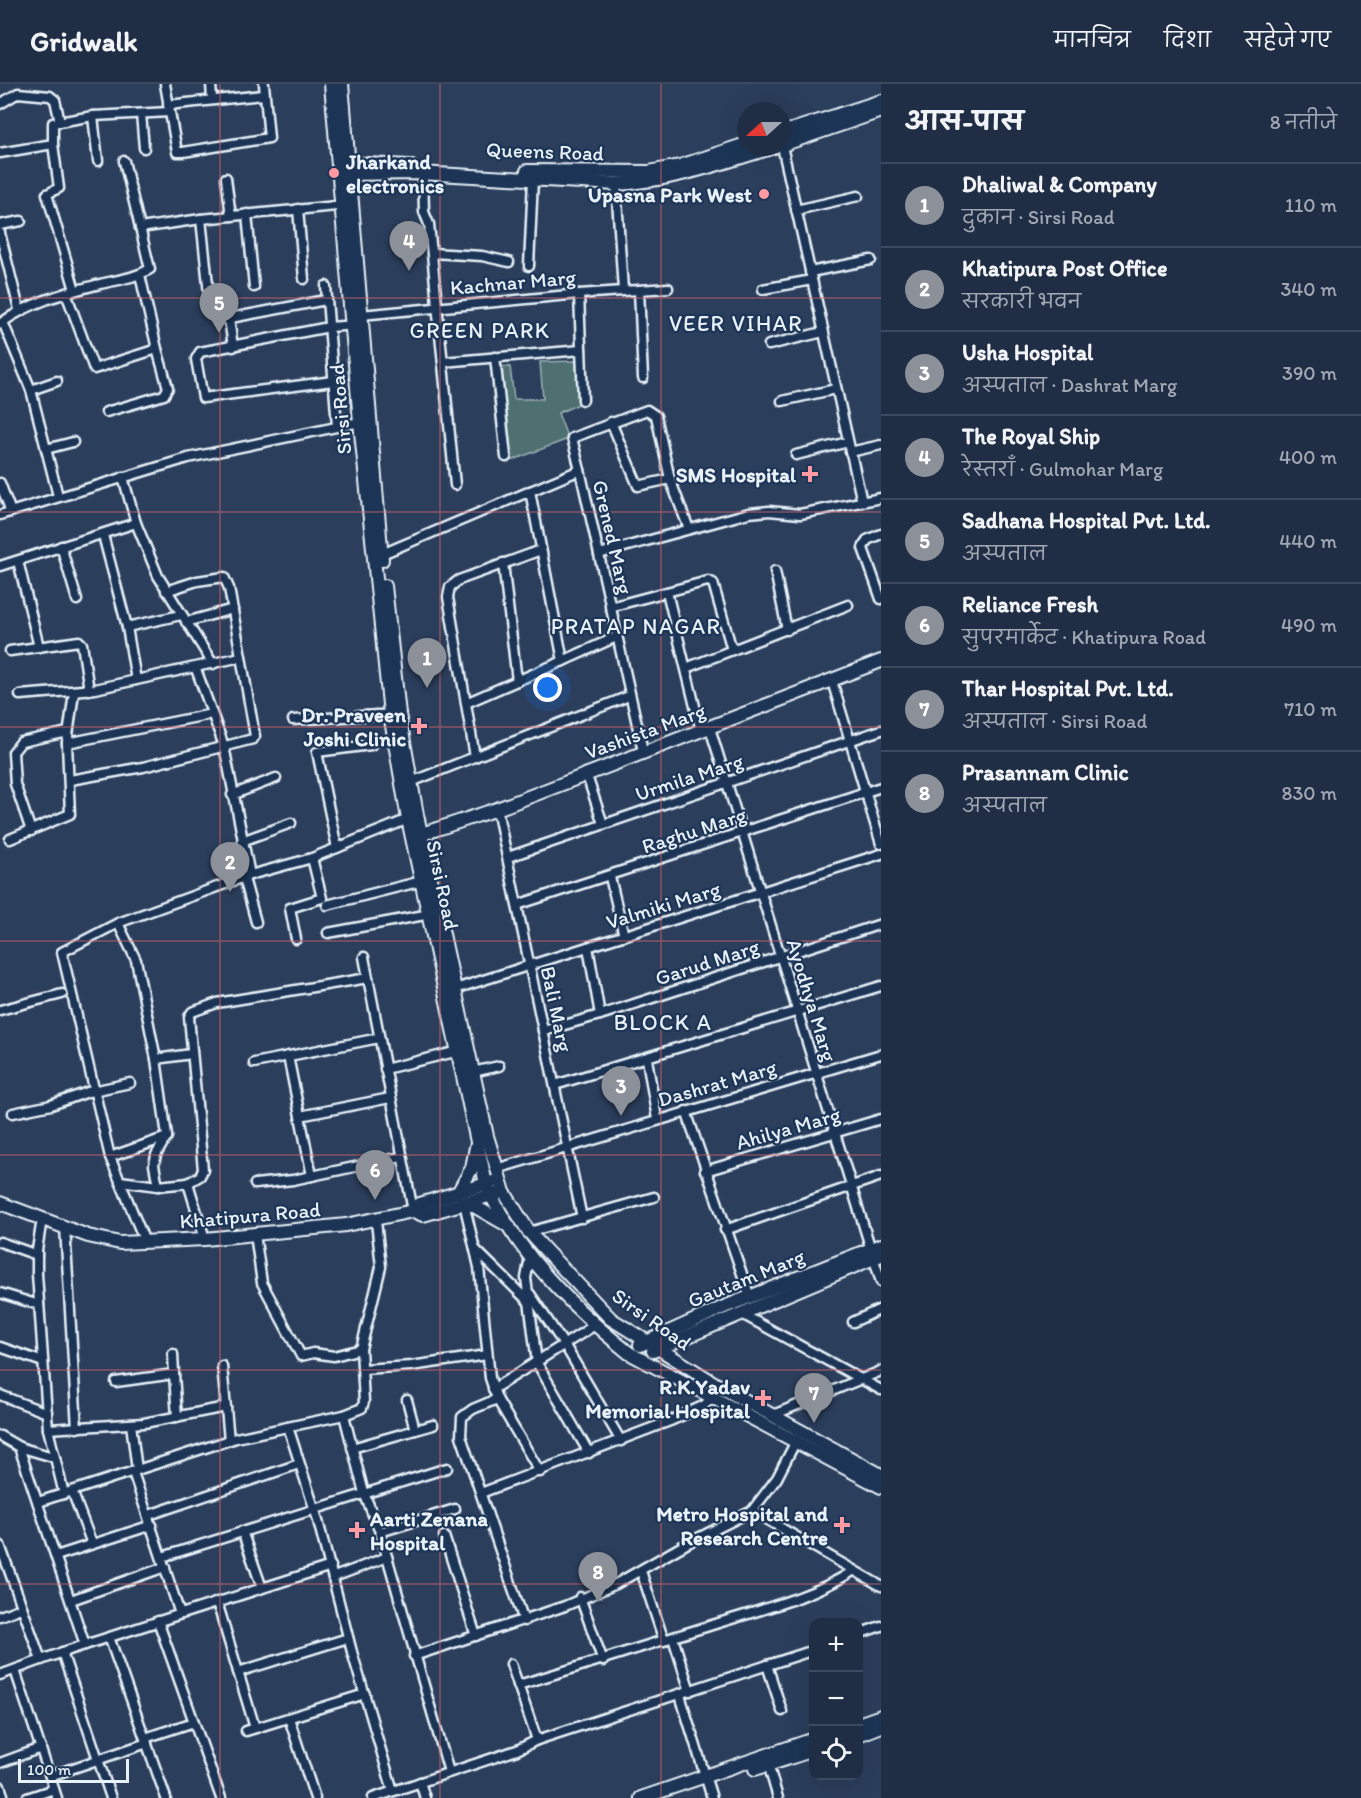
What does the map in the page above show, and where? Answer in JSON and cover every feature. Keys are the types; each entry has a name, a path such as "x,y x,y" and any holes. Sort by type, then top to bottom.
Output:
{"street":[{"path":"165,84 177,152 258,142 269,138 263,95 264,84"},
{"path":"211,84 212,99"},
{"name":"Sirsi Road","path":"331,84 345,169"},
{"name":"Sirsi Road","path":"342,84 345,169 365,422 394,714 422,881 462,1050 478,1139 510,1227 530,1257 595,1325 635,1356 714,1397 881,1475"},
{"path":"0,104 18,93 50,96 55,100 60,122"},
{"path":"157,349 94,369 70,292 47,194 59,188 52,124 93,116 141,114 212,99 263,95"},
{"path":"791,130 881,100"},
{"path":"791,142 881,111"},
{"path":"141,114 144,148"},
{"path":"93,116 98,161"},
{"path":"0,153 53,144"},
{"name":"Queens Road","path":"345,169 618,173 680,166 737,147"},
{"name":"Queens Road","path":"345,169 379,174 423,173 616,184 664,179 743,156"},
{"path":"784,156 862,502"},
{"path":"58,496 31,390 2,323 19,309 70,292 140,275 150,269 124,161"},
{"path":"423,173 424,212 429,224 455,485"},
{"path":"226,178 231,216"},
{"path":"529,266 533,179"},
{"path":"616,184 623,290"},
{"path":"796,210 858,196"},
{"path":"140,228 201,219 348,205"},
{"path":"297,209 304,279"},
{"path":"247,214 254,287"},
{"path":"201,219 209,294"},
{"path":"0,225 21,221"},
{"path":"0,233 19,309"},
{"path":"432,253 482,256 509,262"},
{"path":"764,289 871,260"},
{"path":"106,412 164,395 168,388 140,275"},
{"path":"326,286 337,426"},
{"name":"Kachnar Marg","path":"333,381 203,398 196,356 200,352 437,308 623,290 668,288"},
{"path":"639,290 643,378"},
{"path":"579,294 583,400"},
{"path":"233,347 227,319 326,300"},
{"path":"769,345 823,332"},
{"path":"443,362 581,350"},
{"path":"495,357 506,457"},
{"path":"31,390 57,381"},
{"path":"782,401 836,389"},
{"path":"580,470 572,438 647,410 656,416 670,479 689,529"},
{"path":"0,515 188,458 365,422"},
{"name":"Sirsi Road","path":"365,422 382,554 394,714 411,782 413,817 422,834 455,989 462,1050 473,1072 495,1184 529,1232 610,1319 645,1342 773,1415 798,1435 881,1487"},
{"path":"611,422 638,486 670,479"},
{"path":"46,449 73,442"},
{"path":"796,455 848,442"},
{"path":"850,452 881,446"},
{"name":"Grened Marg","path":"382,554 580,470 628,696 643,751"},
{"path":"123,477 136,523 166,591 213,664"},
{"path":"0,483 11,512"},
{"path":"530,491 563,661"},
{"path":"599,554 749,513 770,511 800,514 881,498"},
{"path":"0,566 136,523"},
{"path":"880,595 863,548 867,540 881,534"},
{"path":"103,535 127,627 136,680"},
{"path":"61,546 77,600"},
{"path":"475,757 448,597 450,587 459,580 541,550"},
{"path":"18,561 39,647"},
{"path":"503,563 517,681"},
{"path":"775,571 787,630"},
{"path":"70,780 143,766 253,739 256,731 233,609 224,577 197,581 166,591"},
{"path":"610,608 708,581 713,583 732,650"},
{"name":"Ayodhya Marg","path":"667,592 686,668 706,730 728,784 796,1011 852,1186 876,1252 881,1282"},
{"path":"686,668 848,605"},
{"path":"127,627 233,609"},
{"path":"466,703 616,637"},
{"path":"10,651 79,641 82,644 89,690"},
{"path":"20,695 89,690 196,669 241,657"},
{"name":"Vashista Marg","path":"422,834 497,808 643,751 706,730 881,661"},
{"path":"196,669 224,746 256,922"},
{"path":"832,681 881,844"},
{"path":"10,838 70,814 67,743 74,692"},
{"path":"411,782 628,696"},
{"path":"67,743 212,714"},
{"path":"293,720 394,714"},
{"name":"Urmila Marg","path":"508,857 728,784 851,738 881,730"},
{"path":"31,831 15,784 13,752 21,742 68,732"},
{"path":"337,848 317,752 371,745"},
{"path":"586,773 603,824"},
{"path":"232,795 276,778"},
{"name":"Raghu Marg","path":"518,905 610,877 881,787"},
{"name":"Bali Marg","path":"497,808 543,1031 543,1051 555,1085 582,1218"},
{"path":"145,1242 110,1157 62,952 118,924 247,876 312,858 413,817"},
{"path":"242,841 291,823"},
{"name":"Valmiki Marg","path":"455,989 881,854"},
{"path":"296,939 290,909 322,898 312,858"},
{"path":"610,877 624,936"},
{"path":"327,905 422,881"},
{"path":"328,933 430,914"},
{"path":"118,924 136,960 156,1059 167,1136 156,1155 154,1166 158,1186"},
{"name":"Garud Marg","path":"543,1031 600,1015 881,924"},
{"path":"588,947 600,1015"},
{"path":"364,957 413,1211"},
{"path":"120,1181 158,1186 188,1183 200,1176 203,1170 191,1054 189,1017 192,1012 217,1003 368,978"},
{"path":"555,1085 647,1059 881,986"},
{"path":"0,1010 62,994"},
{"path":"255,1063 379,1038"},
{"path":"385,1069 462,1050"},
{"path":"156,1059 191,1054"},
{"name":"Dashrat Marg","path":"495,1184 568,1146 881,1054"},
{"path":"288,1056 312,1176"},
{"path":"647,1059 657,1119"},
{"path":"473,1072 499,1066"},
{"path":"13,1113 130,1083"},
{"path":"300,1116 390,1098"},
{"path":"686,1111 750,1298"},
{"name":"Ahilya Marg","path":"705,1171 881,1119"},
{"path":"110,1157 167,1136"},
{"path":"478,1139 463,1200 479,1267 487,1355 493,1389 540,1472"},
{"path":"255,1184 312,1176 401,1157"},
{"path":"725,1230 881,1176"},
{"path":"188,1183 205,1239"},
{"name":"Khatipura Road","path":"0,1203 65,1227 120,1243 205,1239 376,1221 413,1211 420,1204 463,1200 495,1184"},
{"path":"529,1232 654,1197"},
{"path":"463,1200 510,1227"},
{"path":"42,1219 37,1255 48,1429 53,1457 92,1544"},
{"path":"38,1502 229,1440 344,1415 362,1408 361,1349 381,1267 376,1221"},
{"path":"65,1227 77,1428"},
{"path":"255,1234 262,1283 301,1356 313,1353 334,1356 361,1349"},
{"path":"0,1242 37,1255"},
{"path":"474,1248 529,1302"},
{"name":"Gautam Marg","path":"635,1356 645,1342 750,1298 876,1252"},
{"name":"Gautam Marg","path":"635,1356 657,1349 876,1252"},
{"path":"530,1257 526,1278 537,1363 590,1453"},
{"path":"528,1291 564,1345 621,1441"},
{"path":"0,1293 39,1305"},
{"path":"853,1322 881,1310"},
{"path":"740,1313 881,1390"},
{"path":"493,1389 595,1325"},
{"path":"0,1347 43,1362"},
{"path":"173,1354 177,1417"},
{"path":"363,1369 411,1366 487,1355"},
{"path":"222,1366 229,1440"},
{"path":"773,1415 881,1371"},
{"path":"116,1382 174,1374"},
{"path":"0,1395 46,1413"},
{"path":"481,1493 621,1441 703,1407 714,1397"},
{"path":"497,1399 473,1409 460,1422 461,1436 524,1621"},
{"path":"407,1400 415,1430"},
{"path":"48,1429 131,1424 226,1407"},
{"path":"344,1415 364,1492 380,1532 449,1772"},
{"path":"131,1424 135,1471 180,1614"},
{"path":"352,1448 433,1425"},
{"path":"288,1427 331,1566 348,1638 393,1791"},
{"path":"414,1656 524,1621 616,1584 686,1544 752,1511 777,1478 798,1435"},
{"path":"0,1436 19,1447 53,1457"},
{"path":"19,1447 85,1645"},
{"path":"149,1515 299,1464"},
{"path":"162,1557 314,1510 364,1492 447,1468"},
{"path":"380,1532 455,1509"},
{"path":"752,1511 881,1586"},
{"path":"56,1556 152,1525"},
{"path":"242,1531 262,1588"},
{"path":"444,1536 476,1636"},
{"path":"0,1545 3,1565 41,1660"},
{"path":"333,1577 387,1557"},
{"path":"0,1675 62,1652 331,1566"},
{"path":"71,1599 165,1567"},
{"path":"641,1571 690,1691"},
{"path":"518,1685 603,1661 762,1610 835,1583 853,1571"},
{"path":"580,1597 603,1661"},
{"path":"217,1602 238,1672 250,1729 365,1694"},
{"path":"0,1616 21,1608"},
{"path":"158,1621 220,1798"},
{"path":"863,1632 881,1626"},
{"path":"109,1637 166,1798"},
{"path":"238,1672 348,1638"},
{"path":"373,1798 537,1740 809,1651"},
{"path":"62,1652 111,1798"},
{"path":"511,1664 537,1740"},
{"path":"767,1665 782,1711"},
{"path":"15,1670 57,1798"},
{"path":"680,1695 712,1798"},
{"path":"863,1722 881,1716"},
{"path":"289,1718 315,1798"},
{"path":"50,1776 194,1722"},
{"path":"863,1733 881,1726"},
{"path":"669,1798 809,1742"},
{"path":"0,1762 41,1748"},
{"path":"641,1798 809,1751"},
{"path":"768,1764 778,1798"},
{"path":"420,1782 425,1798"},
{"path":"27,1798 54,1789"}],"green space":[{"path":"577,361 579,404 558,413 568,439 508,462 499,366 510,367 514,399 543,399 540,362"}],"place":[{"name":"Jharkand electronics","path":"334,173"},
{"name":"Upasna Park West","path":"764,194"},
{"name":"The Royal Ship","path":"409,271"},
{"name":"Sadhana Hospital Pvt. Ltd.","path":"219,333"},
{"name":"SMS Hospital","path":"810,474"},
{"name":"Dhaliwal & Company","path":"427,688"},
{"name":"Dr. Praveen Joshi Clinic","path":"419,726"},
{"name":"Khatipura Post Office","path":"230,892"},
{"name":"Usha Hospital","path":"621,1116"},
{"name":"Reliance Fresh","path":"375,1200"},
{"name":"R.K.Yadav Memorial Hospital","path":"763,1398"},
{"name":"Thar Hospital Pvt. Ltd.","path":"814,1423"},
{"name":"Metro Hospital and Research Centre","path":"842,1525"},
{"name":"Aarti Zenana Hospital","path":"357,1530"},
{"name":"Prasannam Clinic","path":"598,1602"}],"district":[{"name":"VEER VIHAR","path":"736,323"},
{"name":"GREEN PARK","path":"480,330"},
{"name":"PRATAP NAGAR","path":"636,626"},
{"name":"BLOCK A","path":"663,1022"}]}
